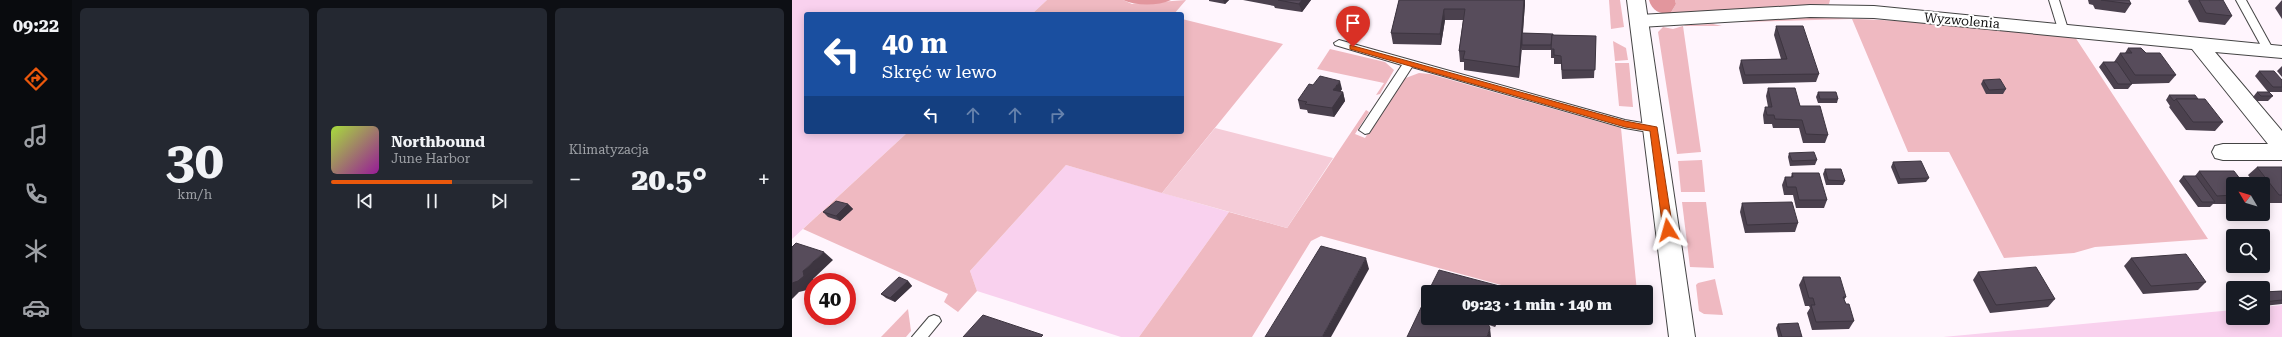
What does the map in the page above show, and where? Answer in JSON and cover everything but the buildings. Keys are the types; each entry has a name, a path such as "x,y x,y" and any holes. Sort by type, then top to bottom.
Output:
{"street":[{"path":"1636,0 1682,337"},
{"name":"Wyzwolenia","path":"1640,21 1766,12 1843,10 2063,29 2199,45 2275,52"},
{"path":"2199,45 2282,146"},
{"path":"2223,152 2282,152"}],"lane":[{"path":"2054,0 2063,29"},
{"path":"2241,0 2275,52"},
{"path":"1339,43 1625,124 1654,129"},
{"path":"1365,130 1409,63"},
{"path":"919,337 934,321"}],"shaded area":[{"path":"792,0 1047,0 1034,12 804,12 804,134 906,134 792,239"},
{"path":"1047,0 1123,0 1132,4 1186,0 1176,12 1034,12"},
{"path":"1123,0 1171,0 1147,4"},
{"path":"1609,0 1620,0 1624,27 1611,29"},
{"path":"1649,0 1675,0 1676,4 1670,14 1663,13 1654,9"},
{"path":"1675,0 1830,0 1829,4 1670,14 1676,4"},
{"path":"1794,16 1946,23 2075,37 2208,239 2095,247 2074,253 2004,258 1949,152 1908,152 1852,19 1746,22 1748,19"},
{"path":"1184,19 1283,44 1162,193 1066,165 970,271 977,291 958,312 944,302 948,294 803,229 906,134 1184,134"},
{"path":"1713,24 1722,26 1683,26 1701,152 1677,154 1658,32 1663,27 1673,29 1686,25"},
{"path":"1613,41 1626,48 1628,60 1615,61"},
{"path":"1330,49 1385,62 1394,70 1380,94 1376,95 1384,83 1317,69"},
{"path":"1615,63 1629,63 1633,107 1619,106"},
{"path":"1419,73 1430,74 1621,128 1636,285 1501,285 1321,236 1311,241 1252,337 1139,337 1229,212 1287,228 1366,110 1369,112 1355,134 1365,138 1403,79"},
{"path":"1215,128 1333,158 1287,228 1162,193"},
{"path":"1702,160 1705,192 1681,192 1678,161"},
{"path":"1066,165 1229,212 1139,337 1121,337 977,291 970,271"},
{"path":"1682,202 1706,202 1714,268 1690,267"},
{"path":"1715,279 1723,315 1704,314 1699,311 1696,285 1698,283"},
{"path":"2282,305 2282,337 1943,337 2226,311 2226,325 2270,325 2270,306"},
{"path":"908,309 911,331 906,337 881,337"}],"route":[{"path":"1353,47 1625,124 1654,129 1668,230"}]}
